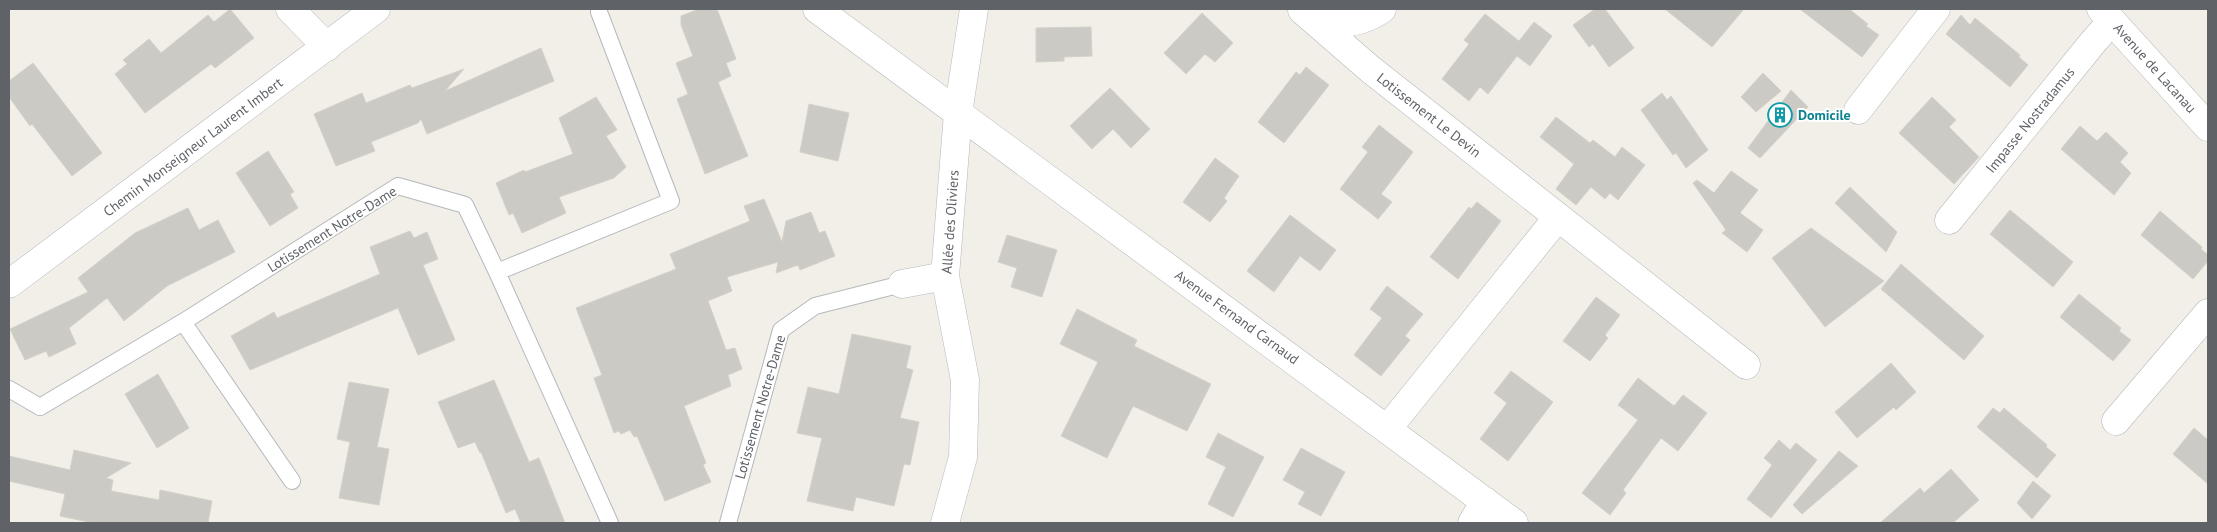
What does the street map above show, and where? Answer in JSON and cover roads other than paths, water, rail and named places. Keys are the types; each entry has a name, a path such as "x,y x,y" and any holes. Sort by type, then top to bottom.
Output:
{"street":[{"path":"290,9 327,46"},
{"name":"Chemin Monseigneur Laurent Imbert","path":"9,284 376,9"},
{"name":"Allée des Oliviers","path":"945,523 963,457 965,380 945,276 958,113 974,9"},
{"path":"1302,10 1326,21 1349,23 1371,16 1382,9"},
{"path":"1858,110 1936,9"},
{"name":"Lotissement Le Devin","path":"1302,10 1370,69 1746,365"},
{"path":"828,13 958,113"},
{"name":"Avenue de Lacanau","path":"2107,15 2208,127"},
{"name":"Impasse Nostradamus","path":"1949,220 2094,41 2107,15"},
{"name":"Avenue Fernand Carnaud","path":"958,113 1388,428 1478,512 1514,523"},
{"path":"1388,428 1558,217"},
{"path":"902,284 945,276"},
{"path":"2116,421 2208,313"}],"lane":[{"path":"497,272 671,201 599,12"},
{"name":"Lotissement Notre-Dame","path":"9,389 40,407 183,322 398,186 464,205 497,272 610,523"},
{"name":"Lotissement Notre-Dame","path":"728,523 781,330 816,306 902,284"},
{"path":"183,322 292,481"}],"place":[{"name":"Domicile","path":"1780,115"}]}
